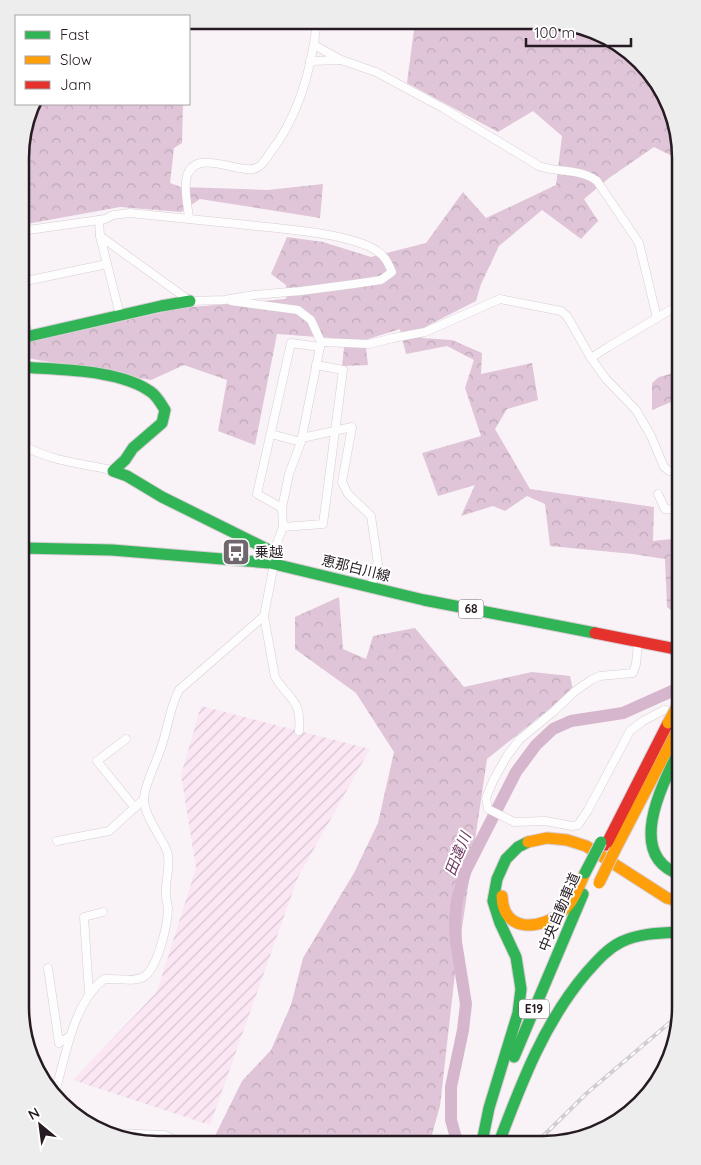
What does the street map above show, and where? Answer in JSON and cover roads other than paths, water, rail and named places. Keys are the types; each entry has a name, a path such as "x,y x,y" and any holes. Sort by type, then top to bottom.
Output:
{"main road":[{"path":"29,336 190,301"},
{"path":"29,368 114,377 138,385 155,396 165,410 162,423 133,448 125,460 113,471 126,476 272,560"},
{"name":"恵那白川線","path":"29,548 112,550 272,560 372,588 433,602 672,648"},
{"name":"中央自動車道","path":"488,1136 510,1066 592,878 646,763 672,729"},
{"name":"中央自動車道","path":"607,845 672,731"},
{"path":"672,767 656,803 651,834 654,849 663,864 672,872"},
{"path":"486,1136 488,1108 518,1013 521,989 516,957 500,923 493,901 497,879 506,859 518,848 533,840 547,838 567,840 586,846 672,899"},
{"path":"592,878 565,909 546,923 527,926 518,923 513,920 504,908 501,895 506,874 519,856 525,851 539,846 568,846 581,852 662,903 672,906"},
{"path":"501,1136 521,1084 541,1042 587,971 608,951 627,940 642,935 672,933"}],"street":[{"path":"189,219 185,181 186,174 190,168 201,163 211,163 249,170 258,168 275,148 304,88 316,29"},
{"path":"314,46 342,60 376,72 435,103 539,166 581,173 597,181 639,243 657,318"},
{"path":"310,61 342,60"},
{"path":"29,230 99,220 113,215 130,213 301,231 346,239 376,250 385,258 392,272 381,280 301,292 254,295 224,300 190,301 100,236"},
{"path":"99,220 100,236 120,315"},
{"path":"29,280 107,264"},
{"path":"282,508 257,494 291,343 320,345 369,344 425,332 447,324 495,300 504,299 561,311 567,316 591,358 606,379 636,410 651,436 664,467 672,471"},
{"path":"224,300 298,310 312,320 320,345 302,440 289,474 282,508 284,526 272,560 264,616 275,677 296,703 300,716 299,731"},
{"path":"591,358 608,346 672,310"},
{"path":"284,526 323,524 343,370 316,365"},
{"path":"271,434 302,440 335,429 352,427 342,482 348,494 371,516 378,564 373,569 372,588"},
{"path":"29,449 62,460 113,471"},
{"path":"658,494 665,509 672,509"},
{"path":"57,841 109,831 144,799 179,690 264,616"},
{"path":"638,642 635,670 632,673 600,676 591,680 574,692 519,740 507,756 494,780 486,798 488,809 514,822 546,821 572,826 578,825 630,731 643,721 664,710 672,712"},
{"path":"126,739 97,761 135,808"},
{"path":"56,1088 70,1036 89,993 104,979 136,979 144,976 154,964 160,949 168,909 166,894 168,856 151,822 144,799"},
{"path":"89,993 84,917 102,912"},
{"path":"48,968 59,1043 70,1036"},
{"path":"132,1133 164,1134 168,1136"}],"waterway":[{"name":"田違川","path":"455,1136 451,1120 451,1087 463,1030 466,1004 456,942 455,920 457,899 466,870 516,772 536,745 553,729 571,721 623,713 672,691"}],"railway":[{"path":"543,1136 587,1093 671,1021"}],"place":[{"name":"乗越","path":"236,552"}]}
